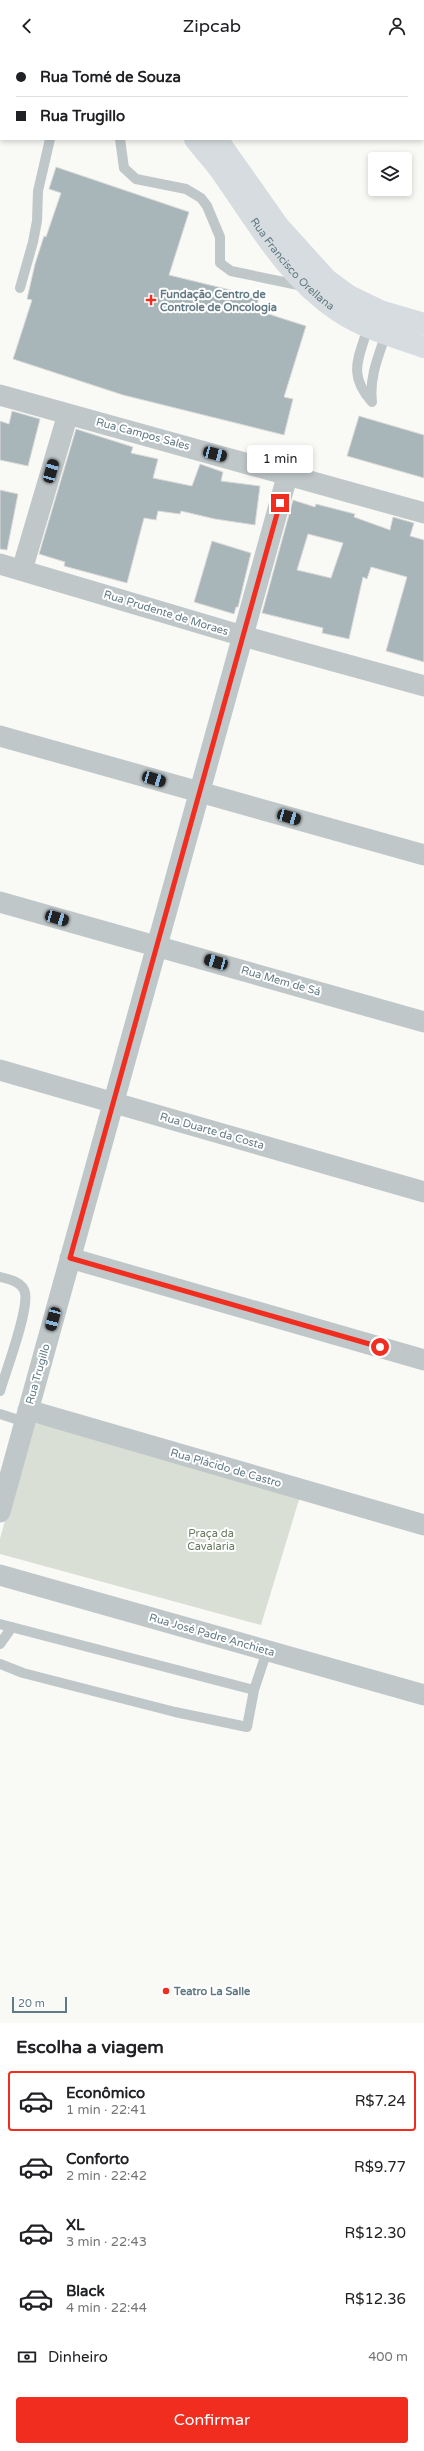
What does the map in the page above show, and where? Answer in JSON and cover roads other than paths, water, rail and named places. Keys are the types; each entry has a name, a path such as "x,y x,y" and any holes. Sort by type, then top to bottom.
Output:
{"street":[{"name":"Rua Francisco Orellana","path":"196,140 222,173 271,245 293,272 310,287 345,304 380,311 424,324"},
{"name":"Rua Francisco Orellana","path":"218,140 280,227 326,279 345,304 377,331 424,346"},
{"name":"Rua Campos Sales","path":"0,395 288,473 424,513"},
{"path":"22,570 68,414"},
{"name":"Rua Trugillo","path":"0,1512 288,473"},
{"name":"Rua Prudente de Moraes","path":"0,564 243,636 424,686"},
{"path":"0,736 424,855"},
{"name":"Rua Mem de Sá","path":"0,902 157,945 424,1022"},
{"name":"Rua Duarte da Costa","path":"0,1070 424,1192"},
{"path":"70,1258 424,1360"},
{"name":"Rua Plácido de Castro","path":"27,1416 424,1525"},
{"name":"Rua José Padre Anchieta","path":"0,1575 424,1695"}],"lane":[{"path":"20,288 33,242 37,221 38,191 50,140"},
{"path":"120,140 122,161 129,174 143,181 186,189 201,198 218,231 221,244 219,257 224,267 231,271 310,287"},
{"path":"377,331 374,370 370,388 372,402 360,389 357,375 358,361 377,331"},
{"path":"0,1277 20,1285 25,1292 24,1309 0,1391"},
{"path":"0,1414 27,1416"},
{"path":"0,1624 254,1690"},
{"path":"0,1644 12,1627"},
{"path":"1,1663 23,1673 175,1712 247,1727 254,1690 267,1651"}],"place":[{"name":"Fundação Centro de Controle de Oncologia","path":"151,300"},
{"name":"Teatro La Salle","path":"166,1991"}],"park label":[{"name":"Praça da Cavalaria","path":"211,1539"}]}
